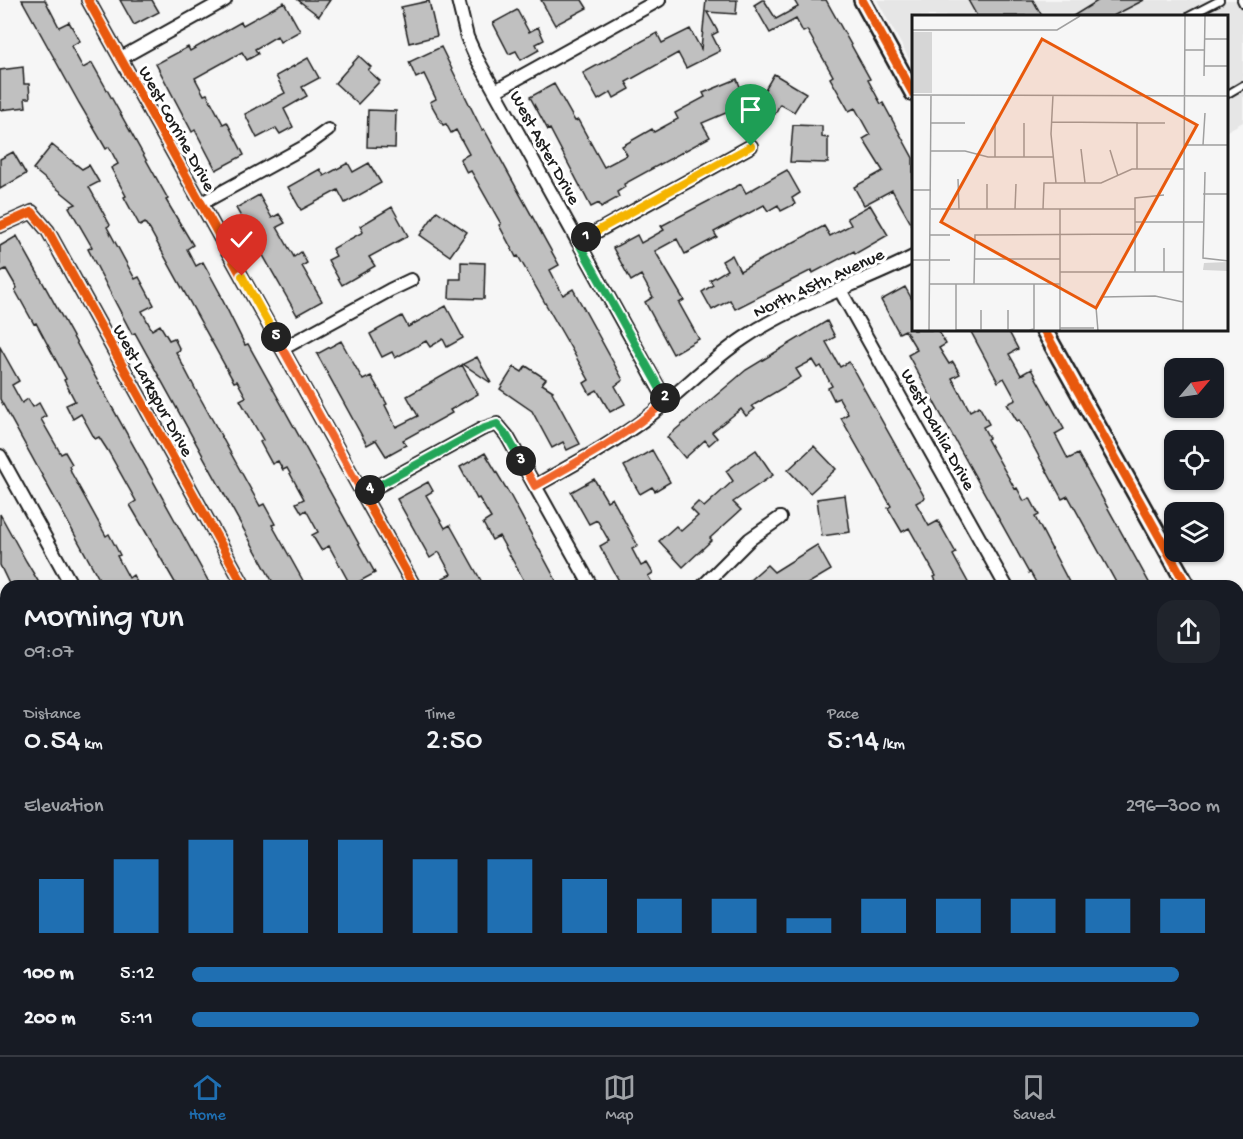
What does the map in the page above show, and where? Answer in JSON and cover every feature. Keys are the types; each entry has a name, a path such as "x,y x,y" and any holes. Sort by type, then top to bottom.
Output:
{"street":[{"name":"West Corrine Drive","path":"88,0 363,494 406,580"},
{"path":"121,58 225,0"},
{"name":"West Aster Drive","path":"458,0 467,37 495,91 666,401"},
{"path":"495,91 659,0"},
{"path":"862,0 912,91"},
{"path":"202,203 306,146 328,130"},
{"path":"578,242 751,146"},
{"name":"West Larkspur Drive","path":"0,226 32,212 48,231 241,580"},
{"name":"North 45th Avenue","path":"535,486 610,444 647,418 744,338 776,319 912,257"},
{"path":"282,349 411,280"},
{"name":"West Dahlia Drive","path":"840,290 1003,580"},
{"path":"1045,332 1184,580"},
{"path":"363,494 482,429 497,424 507,436 588,580"},
{"path":"0,456 69,580"},
{"path":"709,580 755,535 780,518"}],"lane":[{"path":"1192,15 1220,0"},
{"path":"1228,94 1243,86"}],"shaded area":[{"path":"877,0 1243,0 1243,122 1228,130 1228,15 912,15 912,64"}],"building":[{"path":"22,0 45,0 59,27 69,22 80,41 71,46 83,68 92,63 193,245 187,249 196,266 203,262 245,345 248,344 375,573 362,580 348,580 329,546 321,550 312,535 318,532 306,510 302,513 296,503 304,499 287,468 283,470 278,461 272,464 260,442 263,440 240,400 246,397 237,381 234,382 150,230 145,223 140,226 111,168 118,164 109,147 106,149"},
{"path":"120,0 152,0 159,12 134,25"},
{"path":"298,0 330,0 319,16"},
{"path":"541,0 582,0 587,8 555,25"},
{"path":"706,0 737,0 736,14 707,12 718,32 712,35 720,51 686,68 678,53 626,82 630,89 614,98 611,92 598,100 583,73 657,33 662,43 690,29 701,49"},
{"path":"764,0 776,19 798,7 794,0 826,0 870,79 868,80 881,104 883,103 912,156 912,225 892,190 864,205 854,187 883,171 863,139 870,135 855,108 849,111 830,78 833,76 807,30 803,32 796,19 770,33 754,5"},
{"path":"968,0 1033,0 1041,15 976,15"},
{"path":"1099,0 1144,0 1115,15 1075,15"},
{"path":"429,1 437,36 409,43 401,7"},
{"path":"284,2 300,31 280,42 277,36 255,49 258,54 247,60 242,52 195,78 204,95 207,94 223,124 227,122 244,155 216,170 195,130 192,132 156,64 188,47 190,51 241,22 243,25"},
{"path":"517,10 529,32 538,27 544,40 536,44 539,50 521,60 516,51 509,54 493,23"},
{"path":"441,47 482,130 484,129 559,265 550,270 563,295 573,289 623,380 615,386 625,404 610,412 597,390 590,394 584,383 589,380 518,256 516,257 499,225 501,224 471,171 467,173 460,159 469,154 456,130 451,133 446,124 443,125 430,102 436,99 424,74 416,78 409,62"},
{"path":"359,56 371,67 368,70 380,81 358,104 335,83"},
{"path":"308,58 319,78 302,87 307,96 284,109 293,127 280,134 276,128 257,138 245,114 285,93 276,76"},
{"path":"23,67 24,84 29,84 30,98 25,98 26,107 0,110 0,70"},
{"path":"774,74 806,93 794,112 780,104 775,114 757,103"},
{"path":"737,79 747,104 702,123 710,137 624,184 625,187 617,192 619,197 601,207 599,203 591,207 550,129 548,130 530,97 554,84 575,121 578,120 604,167 627,155 622,146 652,129 654,132 678,119 675,113 705,97 703,93"},
{"path":"368,110 396,111 395,148 367,147"},
{"path":"793,125 822,126 822,137 828,138 828,163 790,162"},
{"path":"52,145 82,169 89,165 99,182 89,187 110,225 107,227 135,279 139,277 154,305 142,311 152,330 160,325 169,340 174,338 180,350 176,352 198,394 260,506 264,504 275,524 272,525 303,580 272,580 110,292 88,249 92,247 69,207 76,204 33,169"},
{"path":"13,152 26,174 0,189 0,159"},
{"path":"348,163 353,172 369,163 381,183 345,203 338,190 301,210 288,187 320,169 324,176"},
{"path":"787,170 800,193 792,198 795,204 781,211 778,205 768,211 764,205 714,232 717,237 685,254 677,239 655,251 684,300 679,303 699,339 673,354 645,302 653,297 641,275 631,281 613,248 637,235 641,243 664,230 661,226 741,184 746,193"},
{"path":"259,195 272,218 279,214 285,223 277,227 294,257 301,252 307,263 302,266 322,301 297,315 236,208"},
{"path":"870,205 888,235 855,254 854,251 813,273 812,270 735,309 730,300 712,310 702,292 713,285 710,280 727,270 722,261 732,255 740,271 824,226 830,236 851,225 847,218"},
{"path":"392,207 408,236 369,257 375,266 342,285 328,260 336,256 332,249 363,232 360,226"},
{"path":"437,211 467,232 450,256 420,235"},
{"path":"17,236 208,580 174,580 130,505 136,501 108,451 99,437 95,439 81,414 73,419 66,405 75,401 64,380 66,379 36,323 34,324 15,290 17,288 6,269 0,272 0,246"},
{"path":"461,262 485,263 484,299 449,298 450,279 461,279"},
{"path":"905,287 912,299 912,332 939,332 946,344 939,348 949,364 953,362 960,374 952,378 970,411 979,406 989,424 983,427 989,438 987,439 1015,489 1017,488 1024,501 1030,498 1039,515 1035,517 1068,580 1035,580 1029,573 908,355 917,350 905,330 899,333 881,300"},
{"path":"446,306 463,338 447,347 443,339 430,347 426,341 395,358 392,352 382,357 370,334 402,316 408,327"},
{"path":"827,321 835,337 826,342 840,367 849,362 925,498 916,503 929,526 938,521 956,553 953,555 967,580 936,580 934,577 936,576 909,528 902,532 888,508 891,506 841,418 848,414 839,398 834,400 828,388 832,386 821,366 818,368 813,360 796,369 801,377 752,406 755,409 746,416 741,409 712,432 717,438 709,445 705,440 685,458 667,437 746,370"},
{"path":"971,332 1009,332 1018,349 1009,354 1021,375 1031,369 1064,429 1055,434 1068,459 1078,454 1148,580 1115,580 1068,496 1062,499 1019,420 1017,421 1007,404 1016,400 1004,378 998,382"},
{"path":"341,341 363,380 371,376 387,404 385,405 396,427 418,416 407,396 462,365 478,394 450,410 452,413 403,440 406,445 386,456 376,440 367,445 317,354"},
{"path":"0,347 19,381 12,385 22,403 28,399 33,407 39,403 46,416 41,419 61,454 65,452 72,464 69,466 72,474 106,536 109,534 120,555 117,556 129,578 133,575 136,580 100,580 0,399"},
{"path":"477,357 491,383 463,364"},
{"path":"526,366 546,379 542,384 553,391 580,444 567,450 563,442 552,448 532,411 500,389 514,367 522,372"},
{"path":"814,446 836,469 810,493 788,470"},
{"path":"652,450 670,482 655,491 652,487 640,494 624,466"},
{"path":"756,450 773,475 733,502 741,510 683,567 659,541 676,526 681,531 698,516 691,509 698,502 704,507 733,481 726,471"},
{"path":"485,453 556,580 524,580 499,536 492,540 483,523 491,518 479,498 477,499 460,467"},
{"path":"594,479 607,501 612,498 638,546 632,549 641,566 647,563 653,573 648,576 650,580 619,580 600,546 609,541 597,520 589,524 571,492"},
{"path":"428,482 433,491 426,495 445,528 450,525 481,580 444,580 443,578 451,574 439,552 430,558 397,499"},
{"path":"845,495 850,532 822,536 817,499"},
{"path":"0,514 37,580 7,580 0,565"},
{"path":"817,545 831,570 814,580 750,580 767,565 774,572"}],"cycle path":[{"path":"88,0 411,580"},
{"path":"862,0 912,91"},
{"path":"0,226 32,212 48,231 241,580"},
{"path":"1045,332 1184,580"}],"route":[{"path":"242,276 363,494 482,429 497,424 507,436 535,486 610,444 647,418 666,401 578,242 751,146"}]}
